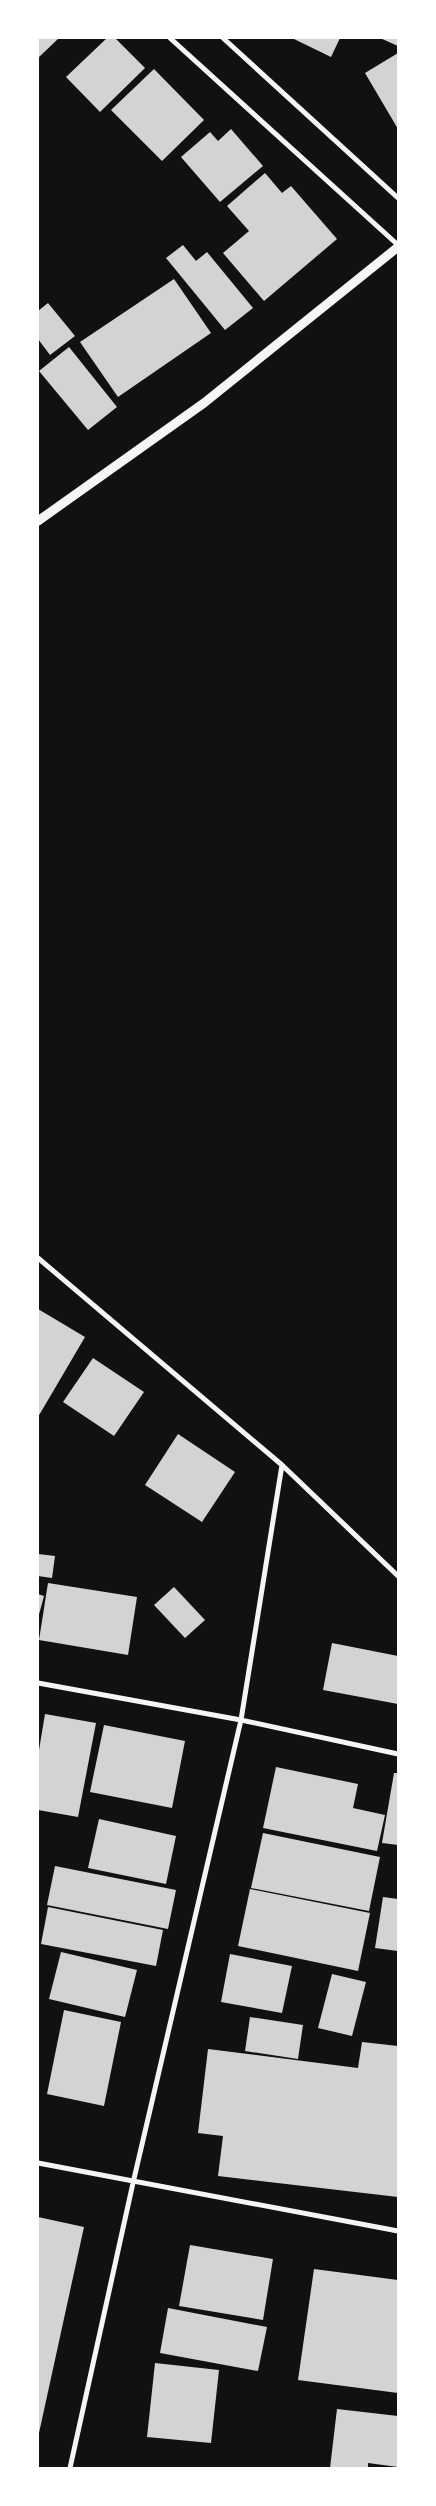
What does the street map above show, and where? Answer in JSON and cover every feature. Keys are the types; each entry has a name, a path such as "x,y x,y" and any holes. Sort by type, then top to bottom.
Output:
{"street":[{"path":"38,521 204,403 398,246 170,38"},
{"path":"223,38 398,198"},
{"path":"38,1258 282,1465 398,1576"},
{"path":"70,2468 133,2183 241,1720 282,1465"},
{"path":"38,1683 241,1720 398,1754"},
{"path":"38,2163 133,2183 398,2231"}],"building":[{"path":"38,38 59,38 38,58"},
{"path":"107,38 115,38 145,68 100,112 66,77"},
{"path":"295,38 340,38 331,57"},
{"path":"380,38 398,38 398,46"},
{"path":"398,53 398,129 365,73"},
{"path":"154,69 204,120 162,161 111,110"},
{"path":"231,129 263,166 220,202 181,157 210,132 218,141"},
{"path":"265,173 282,193 291,186 337,239 264,301 223,253 249,231 227,206"},
{"path":"183,245 196,261 207,252 253,308 225,330 166,258"},
{"path":"174,279 211,333 118,397 80,342"},
{"path":"48,303 75,336 50,355 38,339 38,311"},
{"path":"69,347 117,407 88,430 39,371"},
{"path":"38,1309 85,1337 38,1417"},
{"path":"93,1358 144,1392 114,1436 63,1402"},
{"path":"178,1434 235,1472 202,1522 145,1485"},
{"path":"38,1554 55,1556 52,1578 38,1576"},
{"path":"48,1583 137,1597 128,1655 39,1640"},
{"path":"174,1587 205,1620 185,1638 154,1605"},
{"path":"38,1594 44,1596 38,1618"},
{"path":"332,1643 398,1656 398,1704 323,1690"},
{"path":"45,1714 96,1723 78,1817 38,1810 38,1756"},
{"path":"104,1725 185,1741 172,1808 90,1792"},
{"path":"276,1767 358,1784 353,1808 385,1815 377,1851 263,1828"},
{"path":"394,1773 398,1773 398,1845 382,1843"},
{"path":"99,1819 176,1836 166,1884 88,1868"},
{"path":"263,1833 380,1857 369,1911 251,1888"},
{"path":"55,1866 176,1890 168,1929 47,1905"},
{"path":"250,1889 370,1913 358,1971 238,1946"},
{"path":"383,1897 398,1899 398,1951 375,1948"},
{"path":"48,1907 163,1930 156,1966 41,1944"},
{"path":"61,1952 137,1970 125,2017 49,1999"},
{"path":"230,1954 292,1966 282,2013 221,2002"},
{"path":"332,1974 366,1982 352,2036 318,2028"},
{"path":"64,2010 121,2022 104,2106 47,2094"},
{"path":"250,2017 303,2025 298,2059 245,2051"},
{"path":"362,2042 398,2046 398,2197 218,2176 223,2136 198,2133 208,2049 358,2068"},
{"path":"38,2217 84,2227 39,2433 38,2432"},
{"path":"190,2245 273,2259 263,2320 179,2306"},
{"path":"314,2269 398,2280 398,2393 298,2380"},
{"path":"168,2308 267,2327 258,2371 160,2353"},
{"path":"155,2363 219,2370 211,2443 147,2437"},
{"path":"337,2409 398,2416 398,2467 368,2463 368,2468 330,2468"}]}
